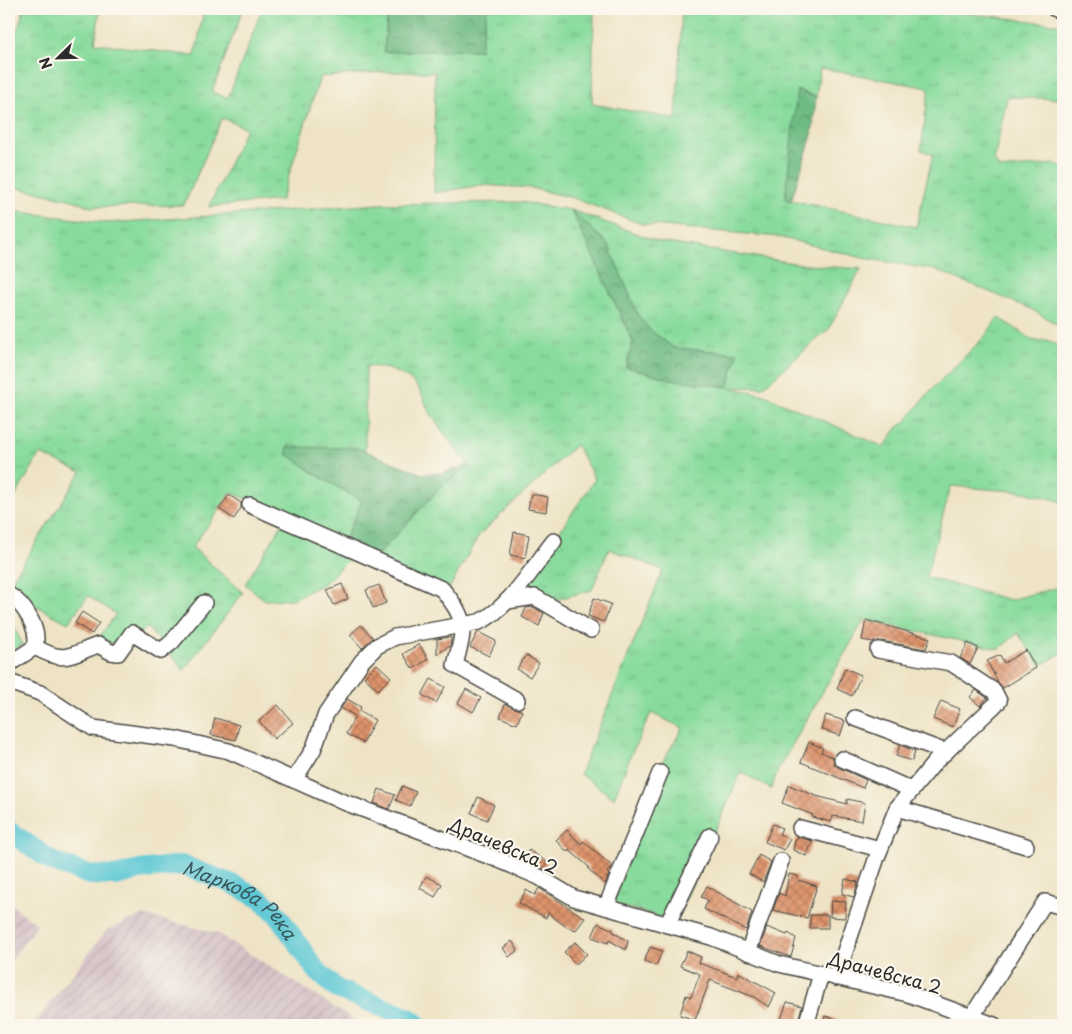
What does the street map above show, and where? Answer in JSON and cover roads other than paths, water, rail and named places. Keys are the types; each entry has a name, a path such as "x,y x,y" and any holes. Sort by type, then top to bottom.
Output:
{"street":[{"path":"1055,9 1063,10"},
{"path":"250,505 442,588 458,609 464,624 455,665 517,700"},
{"path":"294,780 313,750 326,714 362,661 377,646 395,637 479,622 489,618 507,601 554,541"},
{"path":"9,595 25,609 37,640 35,647 9,664"},
{"path":"507,601 535,597 591,630"},
{"path":"35,647 48,655 65,658 98,645 110,652 118,653 132,633 160,651 172,642 204,603"},
{"path":"806,1025 829,976 897,808 946,752 999,701 994,691 951,663 878,650"},
{"name":"Драчевска 2","path":"9,682 40,693 93,728 175,739 229,751 349,804 499,860 538,877 574,898 711,937 779,964 908,994 994,1025"},
{"path":"855,718 946,752"},
{"path":"842,759 912,790"},
{"path":"606,907 660,773"},
{"path":"897,808 1026,846"},
{"path":"800,828 880,849"},
{"path":"667,925 710,836"},
{"path":"748,952 781,861"},
{"path":"972,1016 1045,902 1063,907"}],"waterway":[{"name":"Маркова Река","path":"9,831 53,862 90,875 116,876 139,870 182,865 233,884 260,899 277,914 316,970 337,989 409,1018 418,1025"}]}
